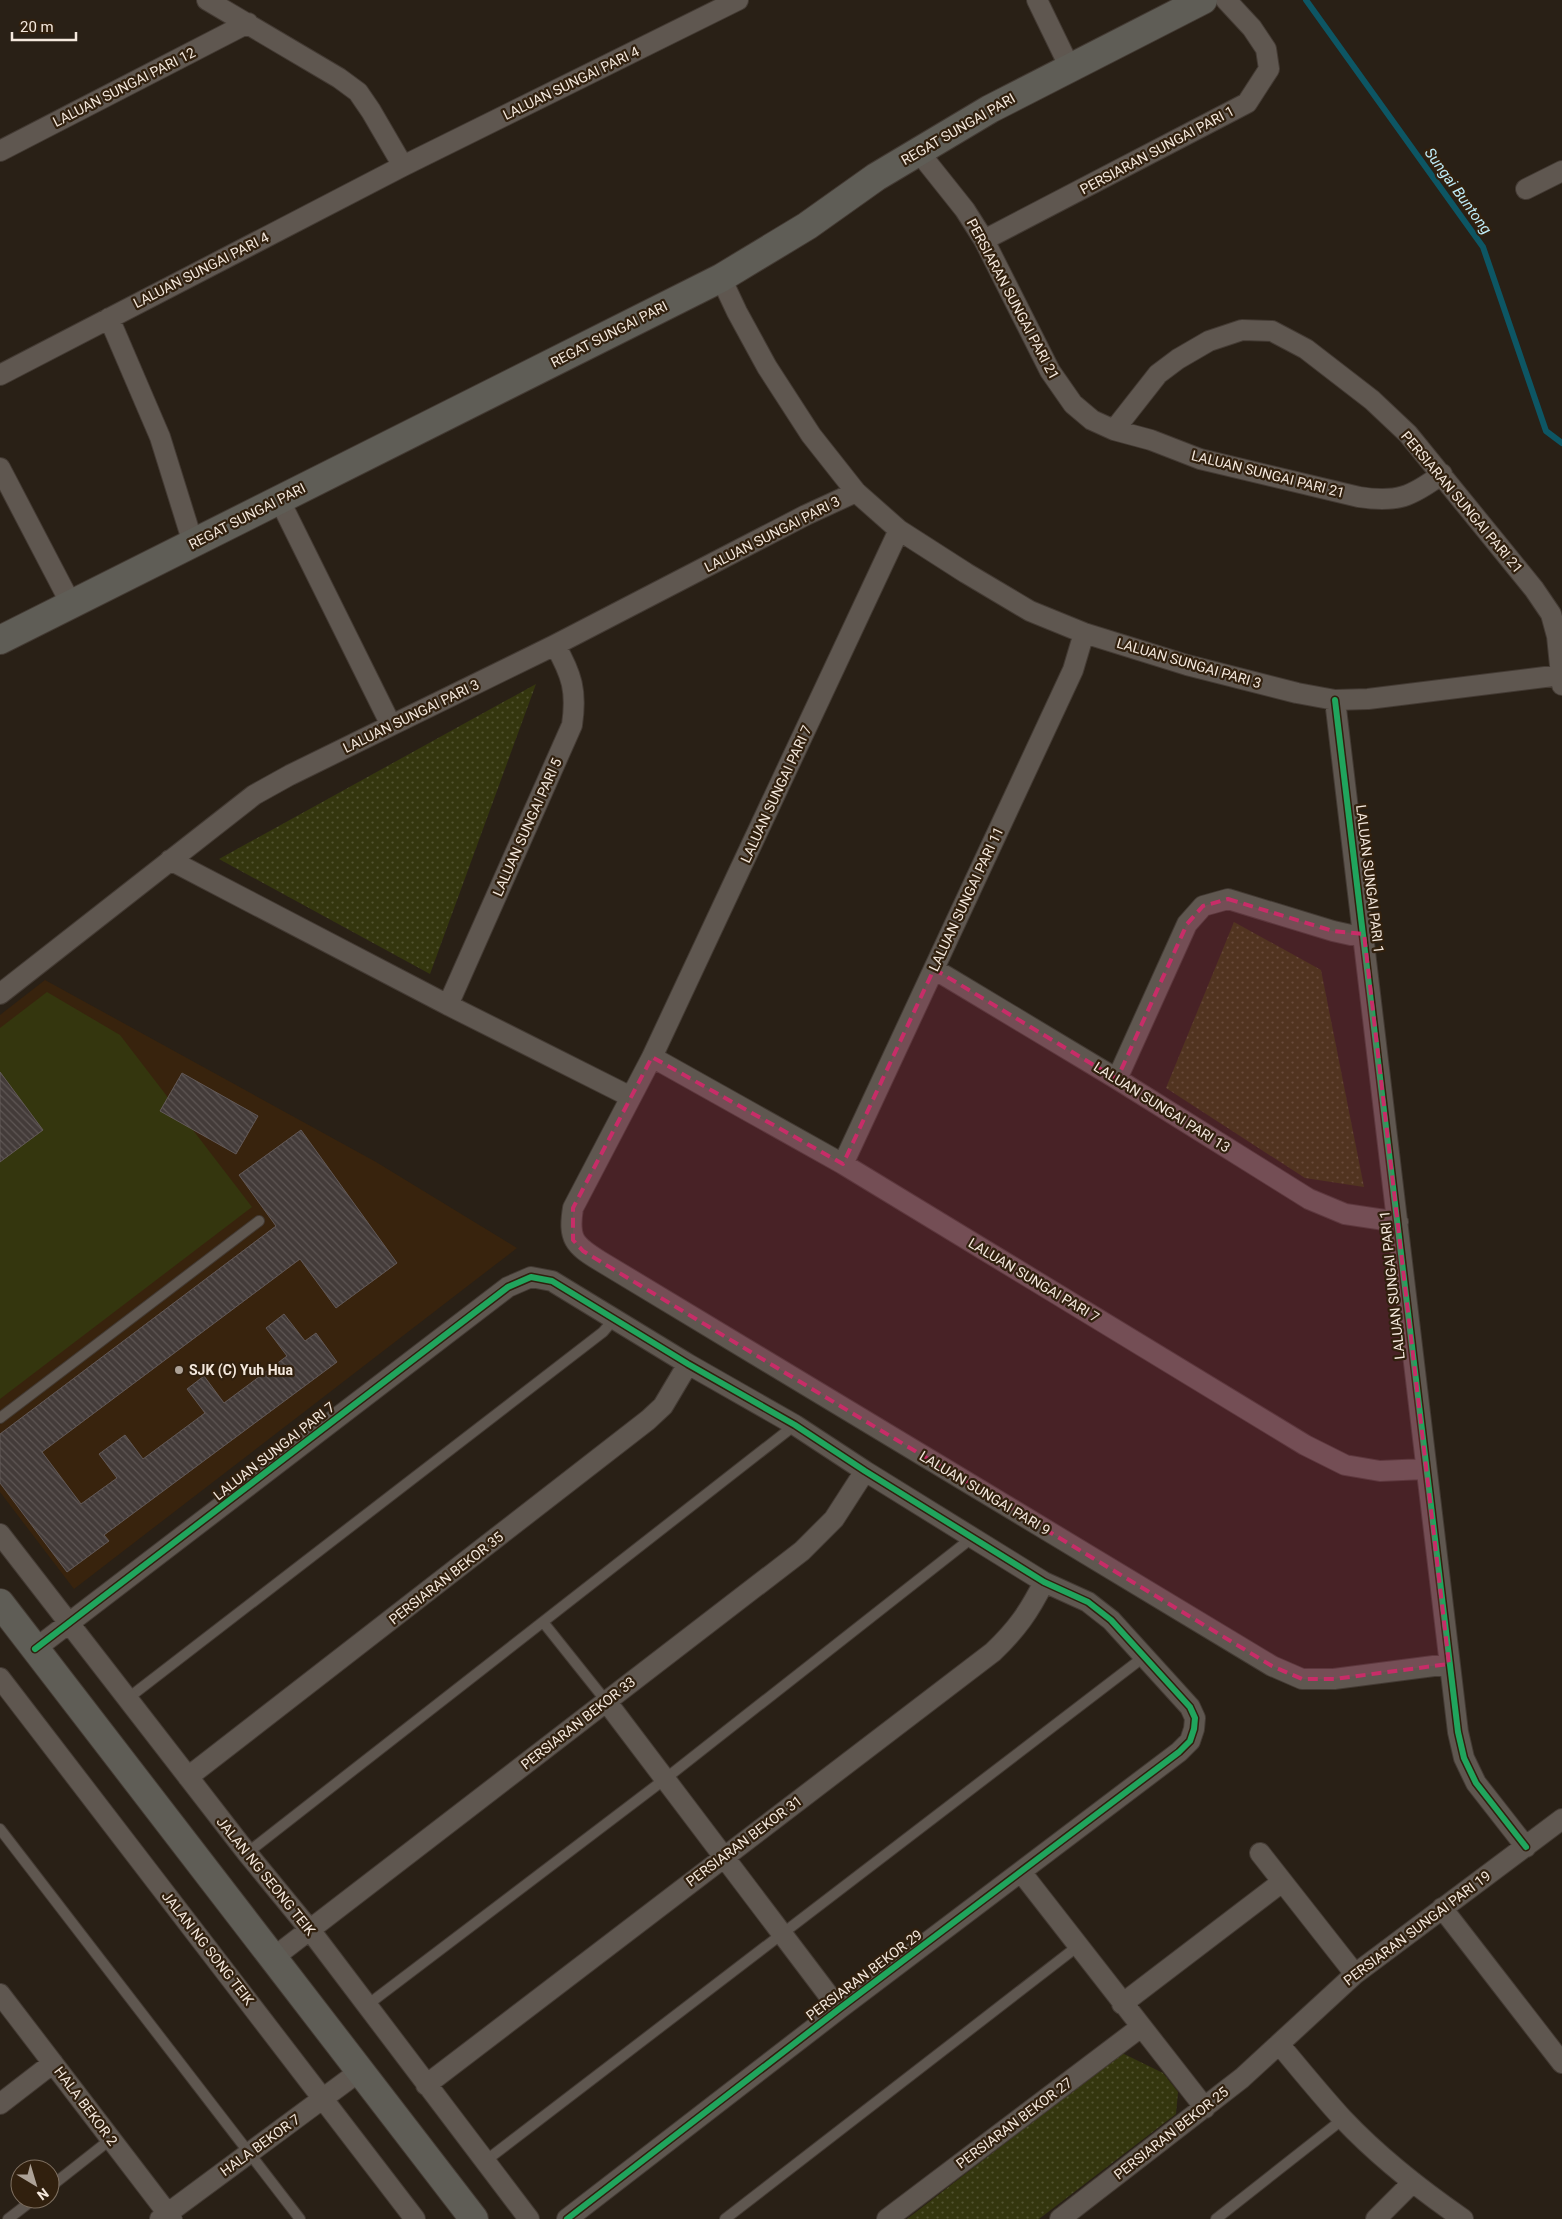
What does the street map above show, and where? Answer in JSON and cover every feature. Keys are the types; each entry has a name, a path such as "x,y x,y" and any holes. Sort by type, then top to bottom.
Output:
{"main road":[{"name":"REGAT SUNGAI PARI","path":"0,640 721,278 807,226 876,177 990,109 1203,0"},
{"path":"0,1604 474,2219"}],"street":[{"path":"207,0 340,78 358,92 403,166"},
{"name":"LALUAN SUNGAI PARI 4","path":"0,374 403,166 738,0"},
{"path":"1038,0 1070,68"},
{"name":"PERSIARAN SUNGAI PARI 1","path":"984,240 1247,103 1269,69 1266,49 1252,28 1226,0"},
{"name":"LALUAN SUNGAI PARI 12","path":"0,151 248,23"},
{"name":"PERSIARAN SUNGAI PARI 21","path":"918,152 965,210 984,240 1050,371 1072,404 1092,420"},
{"path":"1526,189 1562,171"},
{"name":"LALUAN SUNGAI PARI 3","path":"721,278 767,367 811,435 856,492 899,530 1030,611 1084,633 1187,665 1334,700 1377,698 1562,680"},
{"path":"109,318 160,437 194,543"},
{"name":"PERSIARAN SUNGAI PARI 21","path":"1114,430 1158,374 1178,359 1209,341 1242,330 1272,331 1306,349 1372,400 1408,434 1534,589 1551,614 1557,636 1562,680"},
{"name":"LALUAN SUNGAI PARI 21","path":"1092,420 1114,430 1151,440 1200,459 1358,497 1382,500 1403,497 1427,485 1442,474"},
{"path":"0,468 71,604"},
{"name":"LALUAN SUNGAI PARI 3","path":"0,994 254,795 290,774 555,645 806,515 856,492"},
{"path":"279,499 391,725"},
{"name":"LALUAN SUNGAI PARI 7","path":"573,1208 652,1057 899,530"},
{"name":"LALUAN SUNGAI PARI 11","path":"844,1164 1073,670 1084,633"},
{"name":"LALUAN SUNGAI PARI 5","path":"448,1006 572,725 576,702 572,683 555,645"},
{"name":"LALUAN SUNGAI PARI 1","path":"1334,700 1364,934 1425,1469 1458,1732 1464,1758 1476,1783 1526,1847"},
{"path":"170,860 448,1006 631,1097"},
{"path":"1117,1079 1187,924 1203,906 1228,899 1333,931 1351,935 1364,934"},
{"name":"LALUAN SUNGAI PARI 13","path":"934,969 1117,1079 1309,1199 1345,1214 1398,1222"},
{"name":"LALUAN SUNGAI PARI 7","path":"652,1057 844,1164 1305,1445 1345,1465 1380,1471 1425,1469"},
{"name":"LALUAN SUNGAI PARI 9","path":"573,1208 570,1225 573,1240 583,1251 1272,1666 1302,1679 1334,1679 1449,1664"},
{"name":"LALUAN SUNGAI PARI 7","path":"35,1649 508,1287 531,1277 552,1281 615,1318"},
{"path":"615,1318 688,1364 795,1425 865,1471 1044,1582 1088,1602 1111,1620 1146,1656"},
{"name":"PERSIARAN BEKOR 35","path":"188,1777 648,1420 663,1406 688,1364"},
{"name":"PERSIARAN BEKOR 33","path":"273,1958 802,1551 834,1519 865,1471"},
{"name":"JALAN NG SEONG TEIK","path":"0,1534 127,1700 310,1930 529,2219"},
{"name":"PERSIARAN BEKOR 31","path":"426,2085 993,1652 1015,1631 1030,1609 1044,1582"},
{"name":"PERSIARAN BEKOR 29","path":"566,2219 839,2009 1179,1752 1190,1741 1195,1718 1190,1707 1146,1656"},
{"name":"JALAN NG SONG TEIK","path":"0,1678 415,2219"},
{"path":"606,1701 839,2009"},
{"name":"PERSIARAN SUNGAI PARI 19","path":"1279,2044 1355,1974 1562,1819"},
{"path":"1260,1853 1355,1974"},
{"path":"1021,1872 1122,2004 1205,2108"},
{"path":"1122,2004 1282,1882"},
{"path":"1442,1908 1562,2063"},
{"name":"HALA BEKOR 2","path":"0,1994 111,2140 166,2217"},
{"name":"PERSIARAN BEKOR 27","path":"886,2219 1141,2026"},
{"path":"1279,2044 1343,2120 1374,2150 1412,2182 1463,2219"},
{"name":"PERSIARAN BEKOR 25","path":"1060,2219 1205,2108 1242,2078 1279,2044"},
{"path":"0,2104 53,2063"},
{"name":"HALA BEKOR 7","path":"166,2217 248,2153 360,2071"},
{"path":"1376,2219 1412,2182"}],"lane":[{"path":"0,1418 259,1222"},
{"path":"127,1700 603,1332 615,1318"},
{"path":"247,1853 795,1425"},
{"path":"366,2006 665,1779 973,1537"},
{"path":"543,1622 606,1701"},
{"path":"484,2162 1146,1656"},
{"path":"0,1829 300,2219"},
{"path":"725,2219 1078,1946"},
{"path":"1216,2219 1343,2120"},
{"path":"60,2179 111,2140"},
{"path":"8,2219 21,2209"}],"highlighted area":[{"path":"1228,899 1333,931 1364,934 1449,1664 1334,1679 1302,1679 1272,1666 583,1251 573,1240 573,1208 652,1057 843,1164 934,969 1117,1079 1187,924 1203,906"}],"shaded area":[{"path":"536,684 430,974 219,859"},
{"path":"1234,922 1321,970 1364,1187 1305,1178 1166,1088"},
{"name":"SJK (C) Yuh Hua","path":"45,980 376,1162 517,1248 74,1589 0,1492 0,1015"},
{"path":"47,992 120,1035 252,1207 0,1399 0,1028"},
{"path":"1122,2053 1163,2073 1178,2092 1176,2114 1039,2219 907,2219"}],"building":[{"path":"0,1072 43,1130 0,1162"},
{"path":"182,1073 258,1116 236,1154 160,1111"},
{"path":"301,1130 397,1263 336,1308 300,1259 42,1452 81,1504 117,1478 99,1454 125,1435 143,1459 205,1413 187,1389 204,1376 224,1403 287,1356 266,1328 284,1314 305,1341 316,1333 337,1362 104,1535 109,1541 67,1572 0,1483 0,1434 276,1226 239,1175"}],"waterway":[{"name":"Sungai Buntong","path":"1306,0 1483,247 1546,431 1562,443"}],"cycle path":[{"path":"1335,700 1458,1732 1464,1758 1476,1783 1526,1847"},
{"path":"35,1649 508,1287 531,1277 552,1281 688,1364 795,1425 865,1471 1044,1582 1088,1602 1111,1620 1190,1707 1195,1718 1190,1741 1179,1752 839,2009 567,2219"}],"place":[{"name":"SJK (C) Yuh Hua","path":"179,1370"}]}
